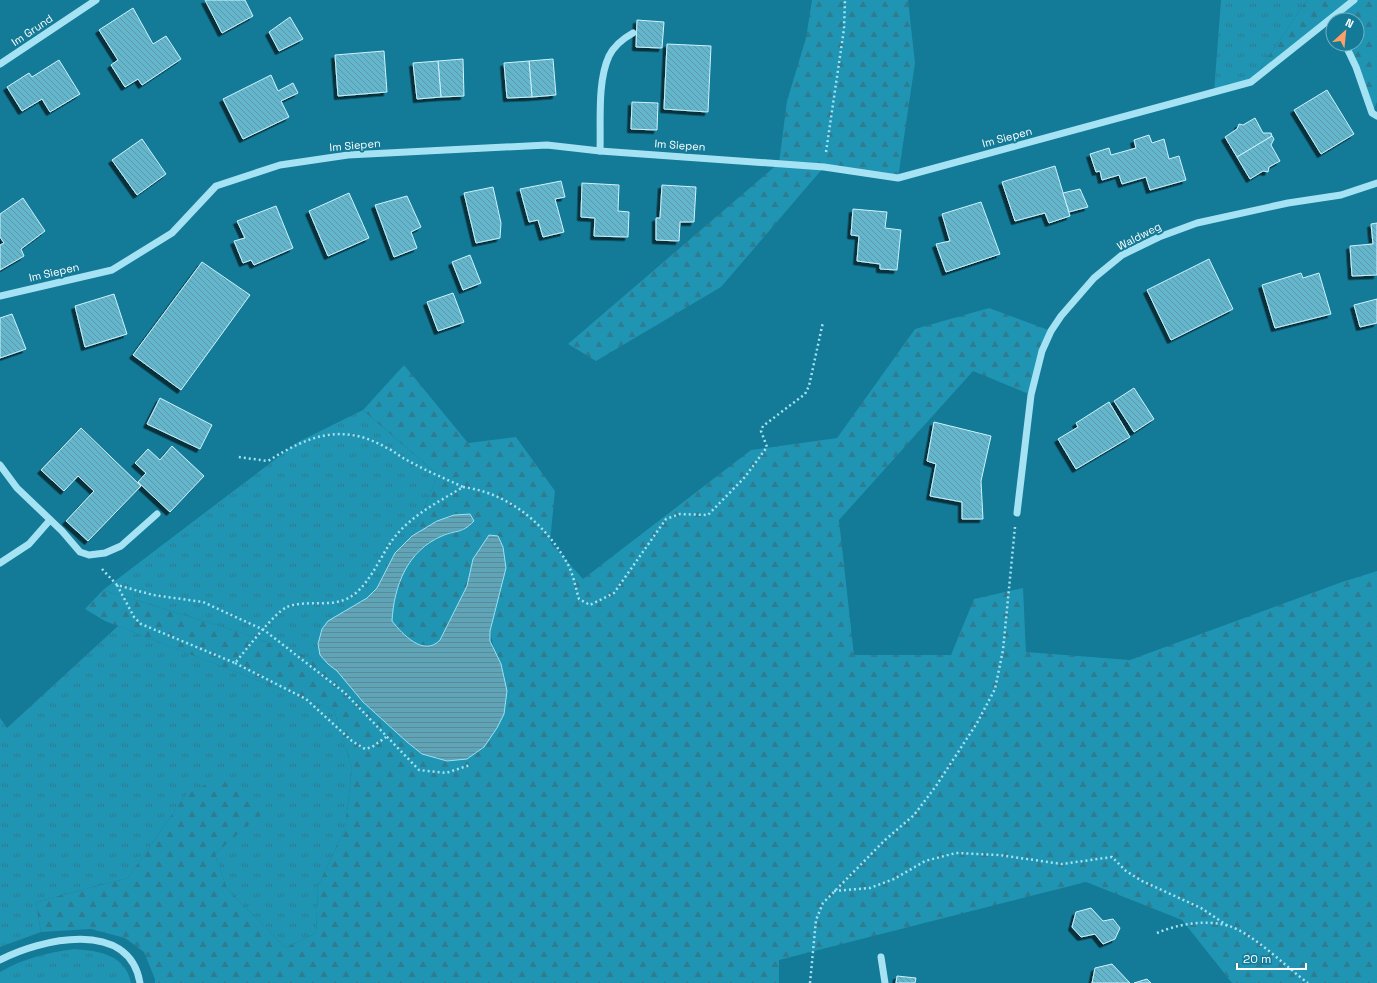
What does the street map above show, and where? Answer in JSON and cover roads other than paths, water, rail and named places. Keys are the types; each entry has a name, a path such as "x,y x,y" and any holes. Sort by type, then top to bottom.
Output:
{"street":[{"name":"Im Grund","path":"0,64 96,0"},
{"name":"Im Siepen","path":"1340,12 1354,0"},
{"name":"Im Siepen","path":"0,296 112,270 172,233 216,186 280,165 348,155 547,145 600,151 824,166 898,178 1251,82 1325,24"},
{"path":"600,151 603,75 610,55 623,39 633,32"},
{"path":"1348,52 1356,67 1372,114 1377,116"},
{"name":"Waldweg","path":"1017,513 1031,395 1042,351 1051,331 1061,316 1094,278 1122,255 1160,237 1197,223 1288,203 1341,195 1377,183"},
{"path":"0,465 17,488 80,552 89,555 106,553 121,546 157,514"},
{"path":"0,564 29,544 50,520"},
{"path":"0,960 17,951 48,942 75,940 100,941 114,945 125,952 138,972 140,983"},
{"path":"881,957 885,983"}]}
